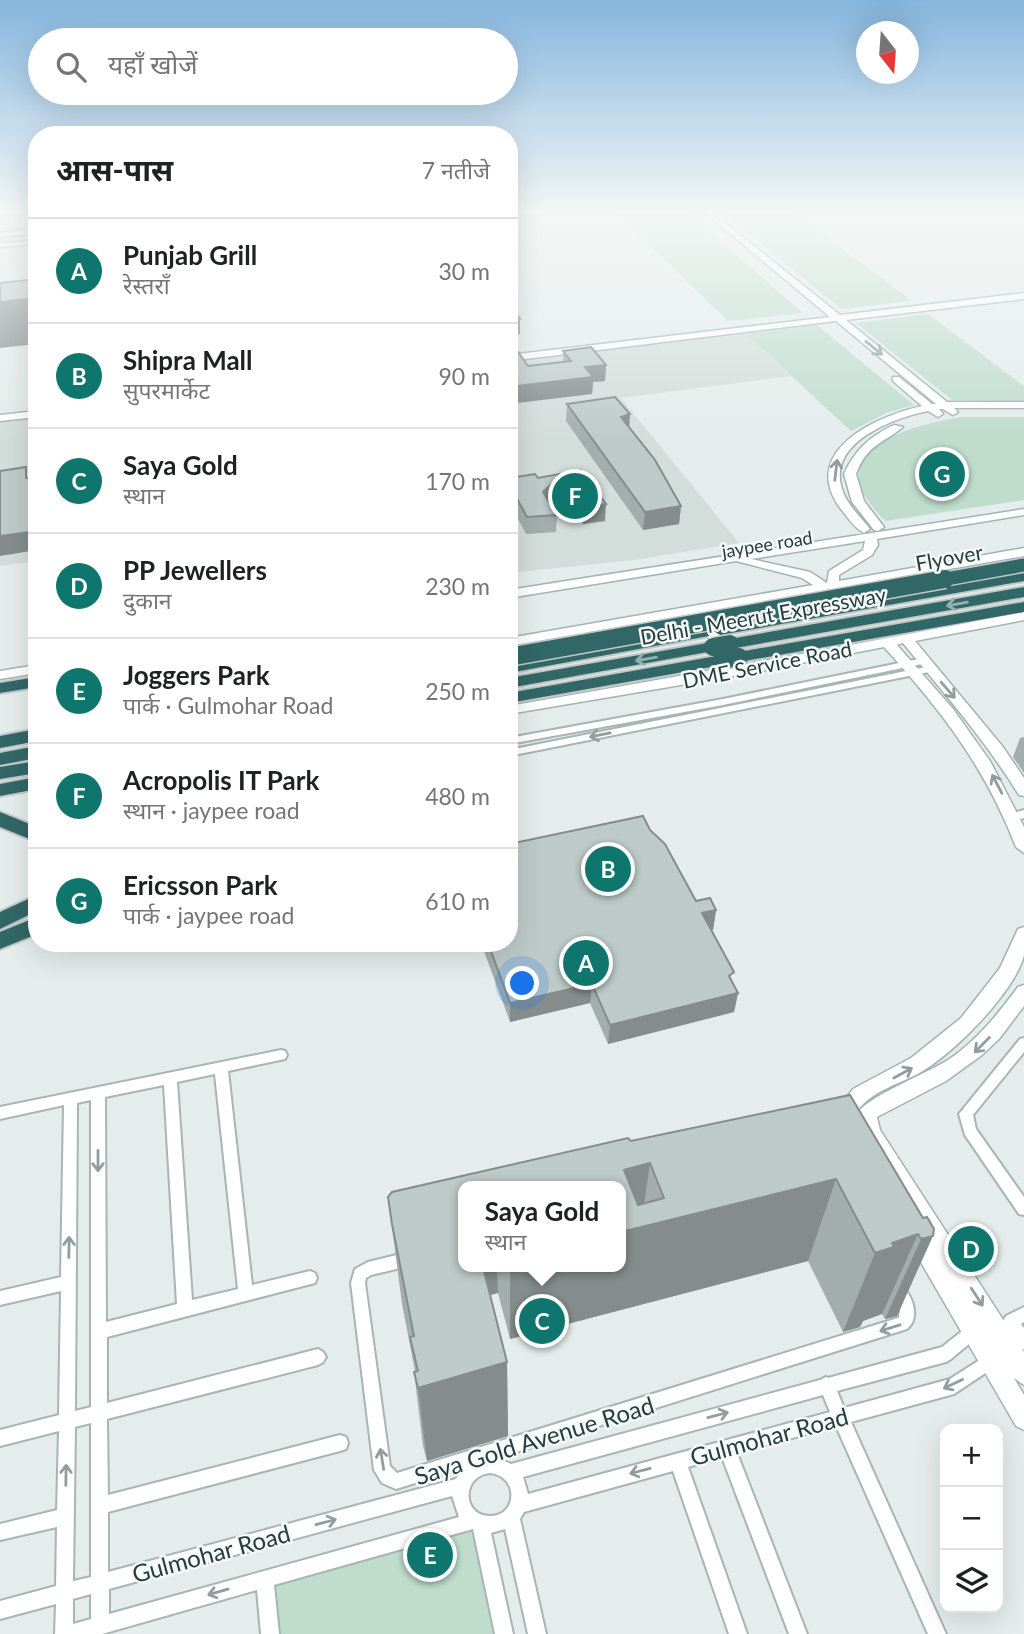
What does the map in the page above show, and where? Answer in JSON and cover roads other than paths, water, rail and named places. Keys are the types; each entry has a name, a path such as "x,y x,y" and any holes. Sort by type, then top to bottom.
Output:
{"highway":[{"name":"Flyover","path":"518,655 1024,565"},
{"name":"Delhi - Meerut Expressway","path":"518,681 1024,576"},
{"name":"Delhi - Meerut Expressway","path":"518,667 1024,592"},
{"path":"518,696 1024,607"},
{"path":"0,688 28,683"},
{"path":"0,742 28,737"},
{"path":"0,759 28,754"},
{"path":"0,773 28,768"},
{"path":"0,790 28,785"},
{"path":"0,819 28,831"},
{"path":"0,921 28,907"},
{"path":"0,941 28,929"}],"street":[{"path":"791,288 942,410"},
{"path":"795,288 942,410"},
{"path":"518,351 1024,294"},
{"path":"518,357 828,317"},
{"path":"871,531 845,506 836,490 834,475 838,458 850,444 872,426 906,412 1024,405"},
{"path":"0,412 28,409"},
{"path":"827,584 833,574 868,552 872,545 871,531 852,488 850,474 864,447 883,433 942,410 1024,412"},
{"path":"0,418 28,415"},
{"name":"jaypee road","path":"518,583 871,531 1024,504"},
{"path":"518,593 707,562 871,531 1024,512"},
{"path":"518,640 827,584 1024,552"},
{"path":"707,562 741,561 783,568 827,584"},
{"path":"695,609 740,671"},
{"name":"DME Service Road","path":"518,708 740,671 1024,616"},
{"path":"905,637 919,666 980,753 1019,819 1024,847"},
{"path":"886,641 919,666 983,730 1024,791"},
{"path":"0,665 28,660"},
{"path":"518,751 637,723 919,666"},
{"path":"0,675 28,670"},
{"path":"518,740 637,723"},
{"path":"1019,1347 984,1327 909,1235 851,1124 847,1110 852,1101 861,1094 916,1066 963,1030 1013,964 1024,934"},
{"path":"1024,992 1007,1019 978,1050 947,1074 872,1109 867,1115 870,1132 984,1327 991,1359 1024,1418"},
{"path":"1024,1043 965,1114 970,1131 1024,1209"},
{"path":"0,1113 281,1055"},
{"path":"221,1067 246,1294"},
{"path":"170,1078 185,1309"},
{"path":"98,1093 100,1625"},
{"path":"64,1634 71,1098"},
{"name":"Saya Gold Avenue Road","path":"422,1256 368,1269 359,1278 383,1470 388,1477 396,1481 902,1324 908,1316 907,1308 889,1276"},
{"path":"99,1331 310,1278"},
{"path":"0,1298 69,1282"},
{"path":"1024,1314 1011,1321 1024,1373"},
{"name":"Gulmohar Road","path":"510,1472 946,1354 984,1327"},
{"name":"Gulmohar Road","path":"514,1511 726,1447 954,1386 991,1359 1019,1347"},
{"path":"0,1438 318,1357"},
{"path":"826,1385 937,1634"},
{"path":"99,1506 340,1443"},
{"path":"726,1447 798,1634"},
{"path":"678,1461 738,1634"},
{"path":"504,1634 477,1523 462,1505 463,1485 472,1471 481,1465 493,1464 510,1472 517,1481 514,1511 537,1634"},
{"name":"Gulmohar Road","path":"0,1610 463,1485"},
{"path":"477,1523 495,1526 514,1511"},
{"path":"0,1532 66,1516"},
{"name":"Gulmohar Road","path":"70,1634 477,1523"},
{"path":"265,1579 270,1634"}],"place":[{"name":"Ericsson Park","path":"942,474"},
{"name":"Acropolis IT Park","path":"575,496"},
{"name":"Shipra Mall","path":"608,869"},
{"name":"Punjab Grill","path":"586,963"},
{"name":"PP Jewellers","path":"971,1249"},
{"name":"Saya Gold","path":"542,1321"},
{"name":"Joggers Park","path":"430,1555"}]}
